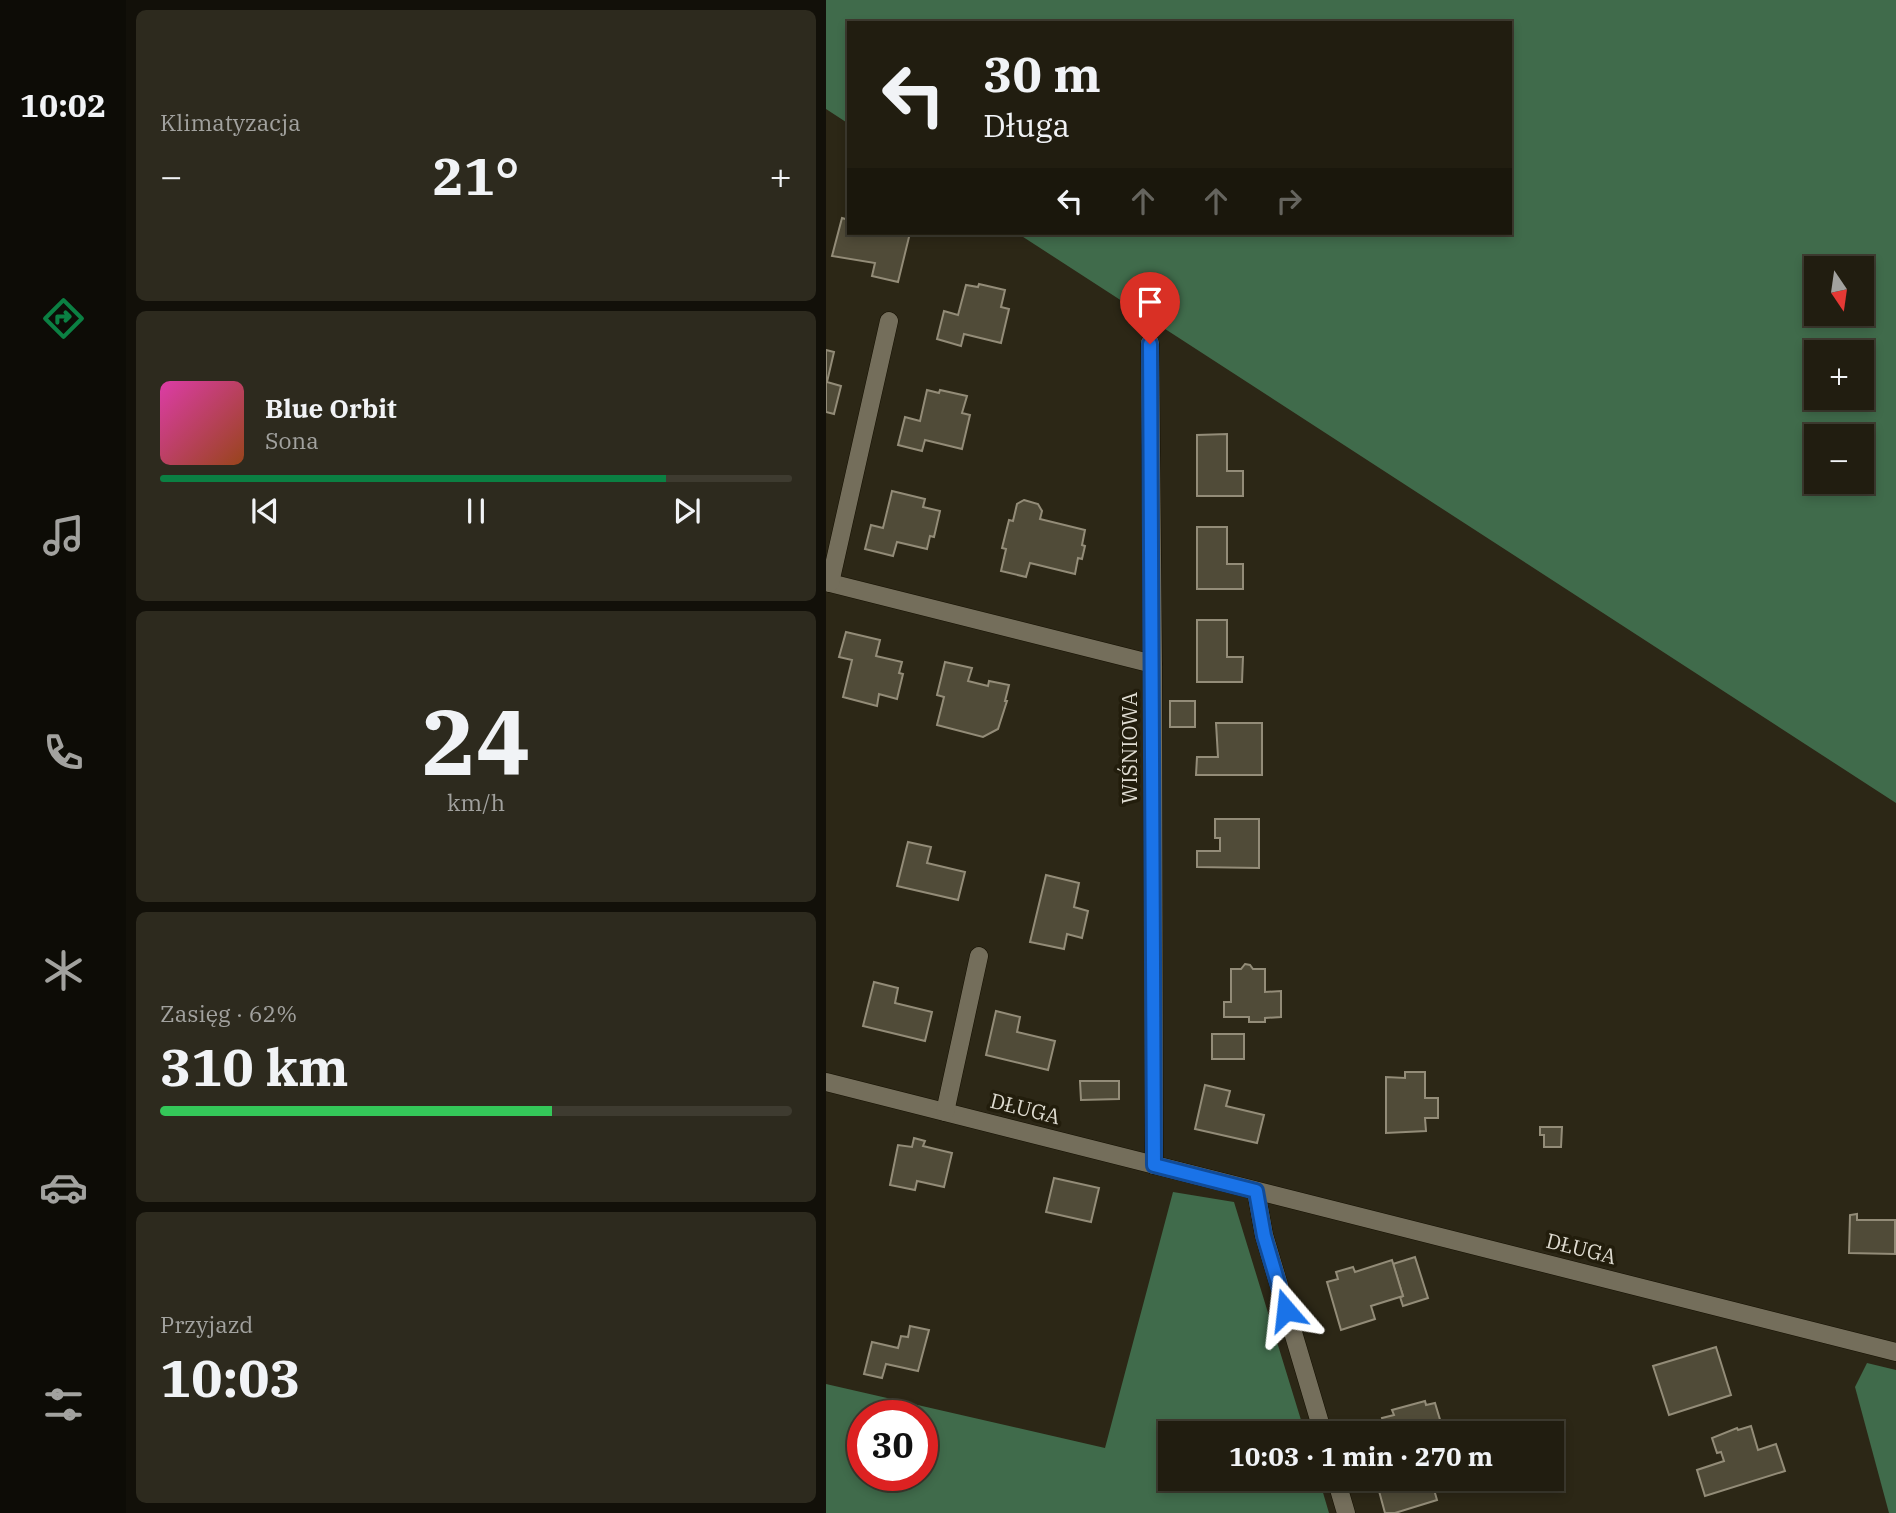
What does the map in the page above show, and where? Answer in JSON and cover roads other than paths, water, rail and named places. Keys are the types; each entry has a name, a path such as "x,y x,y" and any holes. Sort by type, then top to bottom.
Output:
{"street":[{"name":"WIŚNIOWA","path":"889,321 828,582 1153,664 1154,1165"},
{"path":"1150,344 1153,664"},
{"path":"945,1112 979,956"},
{"name":"DŁUGA","path":"826,1082 1896,1352"},
{"path":"1256,1191 1264,1236 1319,1421"},
{"path":"1340,1491 1346,1513"}]}
